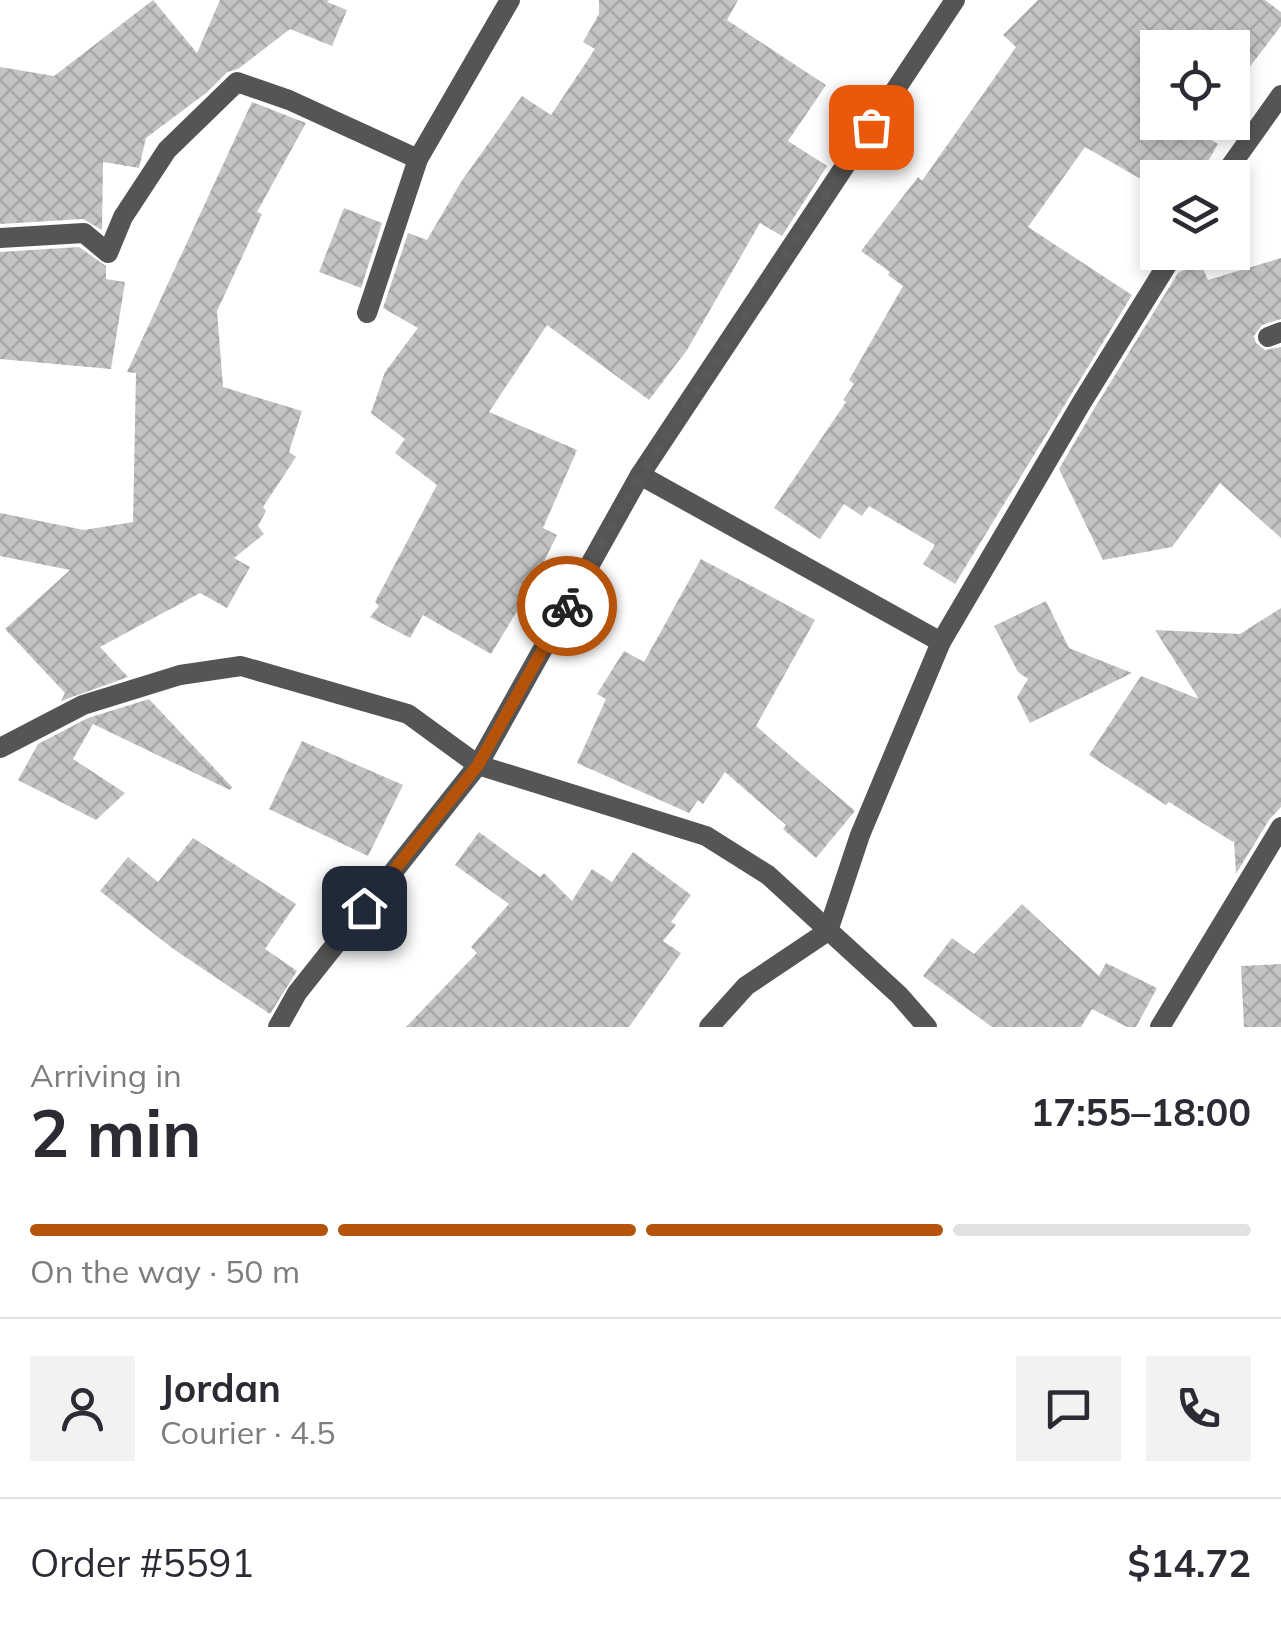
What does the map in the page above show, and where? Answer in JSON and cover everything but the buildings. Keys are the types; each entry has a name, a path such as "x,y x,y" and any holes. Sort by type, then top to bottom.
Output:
{"street":[{"path":"368,313 418,159 510,0"},
{"path":"278,1027 296,993 478,765 640,476 956,0"},
{"path":"0,238 84,233 108,253 123,217 167,150 237,82 289,100 418,159"},
{"path":"1235,160 1281,95"},
{"path":"709,1027 746,986 828,932 860,835 941,642 1164,270"},
{"path":"640,476 941,642"},
{"path":"0,748 83,706 180,675 242,666 408,714 478,765 706,836 768,875 899,994 928,1027"},
{"path":"1160,1027 1281,827"}],"way so far":[{"path":"567,606 640,476 871,127"}],"route":[{"path":"364,908 478,765 567,606"}]}
